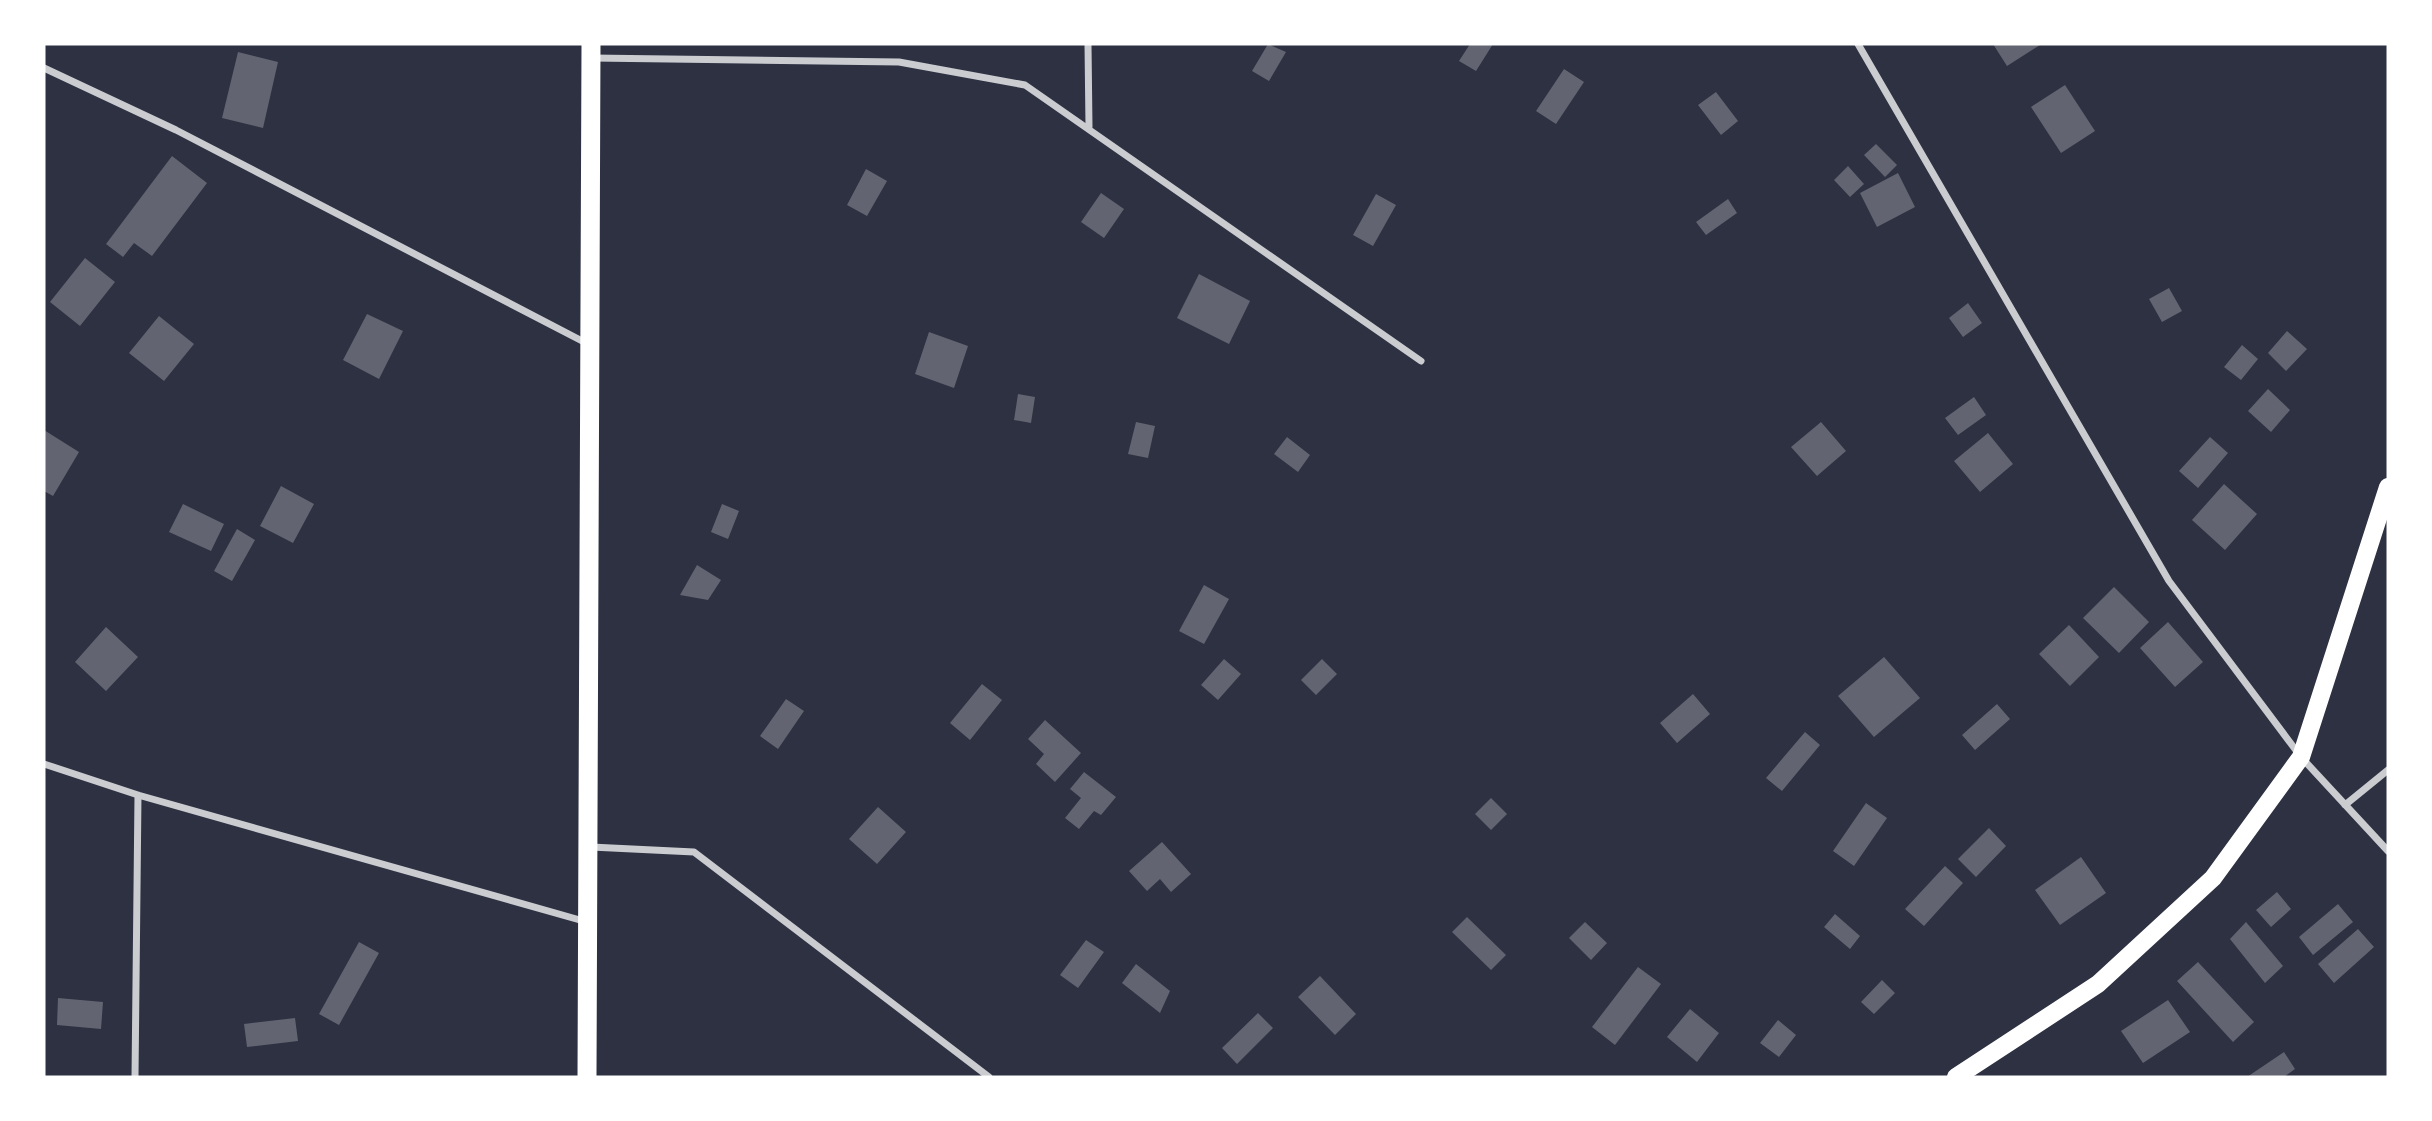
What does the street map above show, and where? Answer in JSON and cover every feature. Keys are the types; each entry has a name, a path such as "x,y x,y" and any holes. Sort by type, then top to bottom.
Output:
{"highway":[{"path":"587,1077 591,51"}],"main road":[{"path":"1956,1077 2098,984 2213,878 2301,757 2388,486"}],"street":[{"path":"1088,44 1089,127"},
{"path":"1858,44 2169,581 2301,757 2388,851"},
{"path":"591,51 899,62 1025,85 1422,361"},
{"path":"44,68 176,130 590,344"},
{"path":"44,764 138,796 588,922"},
{"path":"2346,805 2388,770"},
{"path":"135,1077 138,796"},
{"path":"587,847 694,852 989,1077"}],"building":[{"path":"1268,44 1286,52 1269,81 1252,71"},
{"path":"1470,44 1493,44 1476,71 1459,61"},
{"path":"1993,44 2039,44 2040,45 2007,66"},
{"path":"238,52 278,62 263,128 222,118"},
{"path":"1564,69 1584,82 1556,124 1536,111"},
{"path":"2065,85 2095,131 2061,153 2031,107"},
{"path":"1716,92 1738,121 1721,135 1698,105"},
{"path":"1876,144 1897,165 1885,177 1864,155"},
{"path":"172,156 207,183 152,256 134,243 123,257 106,244"},
{"path":"1848,166 1864,184 1850,197 1834,180"},
{"path":"866,169 887,181 867,216 847,205"},
{"path":"1898,173 1915,207 1877,227 1860,193"},
{"path":"1101,193 1124,209 1104,238 1081,222"},
{"path":"1376,194 1396,205 1373,246 1353,235"},
{"path":"1728,199 1737,213 1706,235 1696,222"},
{"path":"85,258 115,282 80,326 50,302"},
{"path":"1199,274 1250,301 1229,344 1177,318"},
{"path":"2169,288 2182,311 2162,322 2149,299"},
{"path":"1968,303 1982,323 1963,337 1949,318"},
{"path":"367,314 403,331 379,379 343,360"},
{"path":"159,316 194,344 164,381 129,353"},
{"path":"2287,331 2307,349 2286,371 2268,353"},
{"path":"929,332 968,346 954,388 915,374"},
{"path":"2242,345 2258,359 2241,380 2224,367"},
{"path":"2268,389 2290,410 2271,432 2248,411"},
{"path":"1018,394 1035,397 1031,423 1014,420"},
{"path":"1974,397 1986,415 1958,435 1945,418"},
{"path":"1136,422 1155,426 1148,458 1128,454"},
{"path":"1821,422 1846,451 1817,476 1791,447"},
{"path":"44,430 79,452 53,496 44,491"},
{"path":"1988,433 2013,464 1980,492 1954,461"},
{"path":"1287,437 1310,455 1298,472 1274,454"},
{"path":"2210,437 2228,453 2198,488 2179,471"},
{"path":"2224,484 2257,514 2225,550 2192,520"},
{"path":"281,486 314,504 293,543 260,526"},
{"path":"183,504 224,524 211,551 169,532"},
{"path":"722,504 739,511 728,539 711,532"},
{"path":"237,529 255,540 232,581 214,571"},
{"path":"697,565 721,580 708,600 680,595"},
{"path":"1204,585 1229,599 1204,644 1179,631"},
{"path":"2114,587 2149,622 2119,653 2083,618"},
{"path":"2168,622 2203,662 2175,687 2140,648"},
{"path":"2069,625 2099,657 2070,686 2039,654"},
{"path":"106,627 138,657 106,691 75,662"},
{"path":"1884,657 1920,698 1874,737 1838,696"},
{"path":"1224,659 1241,674 1218,700 1201,685"},
{"path":"1322,659 1337,674 1316,695 1301,680"},
{"path":"982,684 1002,700 970,740 950,723"},
{"path":"1693,694 1710,714 1677,743 1660,723"},
{"path":"786,699 804,711 778,749 760,736"},
{"path":"1997,704 2010,719 1975,750 1962,735"},
{"path":"1045,720 1081,753 1055,782 1036,764 1044,754 1028,739"},
{"path":"1805,732 1820,745 1782,791 1766,778"},
{"path":"1084,772 1116,797 1101,815 1094,811 1079,829 1065,818 1081,798 1070,789"},
{"path":"1491,798 1507,814 1491,830 1475,814"},
{"path":"1866,803 1887,818 1854,866 1833,851"},
{"path":"878,807 906,832 877,864 849,839"},
{"path":"1989,828 2006,846 1976,877 1958,859"},
{"path":"1162,842 1191,874 1171,892 1160,879 1147,891 1129,871"},
{"path":"2081,857 2106,893 2060,925 2035,890"},
{"path":"1945,866 1963,883 1924,926 1905,909"},
{"path":"2277,892 2291,909 2271,927 2256,910"},
{"path":"2338,904 2353,922 2313,955 2299,937"},
{"path":"1835,914 1860,936 1850,949 1824,927"},
{"path":"1467,917 1506,955 1491,970 1452,932"},
{"path":"1585,922 1607,943 1591,960 1569,938"},
{"path":"2246,922 2283,966 2265,983 2230,939"},
{"path":"2358,929 2374,947 2334,983 2318,964"},
{"path":"1086,940 1104,952 1078,988 1060,975"},
{"path":"359,942 379,953 339,1025 319,1014"},
{"path":"2198,962 2254,1022 2233,1042 2177,981"},
{"path":"1136,964 1170,991 1160,1013 1122,983"},
{"path":"1638,967 1661,984 1615,1045 1592,1027"},
{"path":"1320,976 1356,1014 1335,1035 1298,997"},
{"path":"1882,980 1895,993 1874,1014 1861,1002"},
{"path":"58,998 103,1002 101,1029 57,1025"},
{"path":"2168,1000 2190,1032 2143,1063 2121,1031"},
{"path":"1690,1009 1719,1033 1697,1062 1667,1037"},
{"path":"1258,1013 1273,1028 1237,1064 1222,1048"},
{"path":"295,1018 298,1041 247,1047 244,1024"},
{"path":"1778,1020 1796,1035 1779,1057 1760,1043"},
{"path":"2284,1052 2295,1069 2284,1077 2247,1077"}]}
